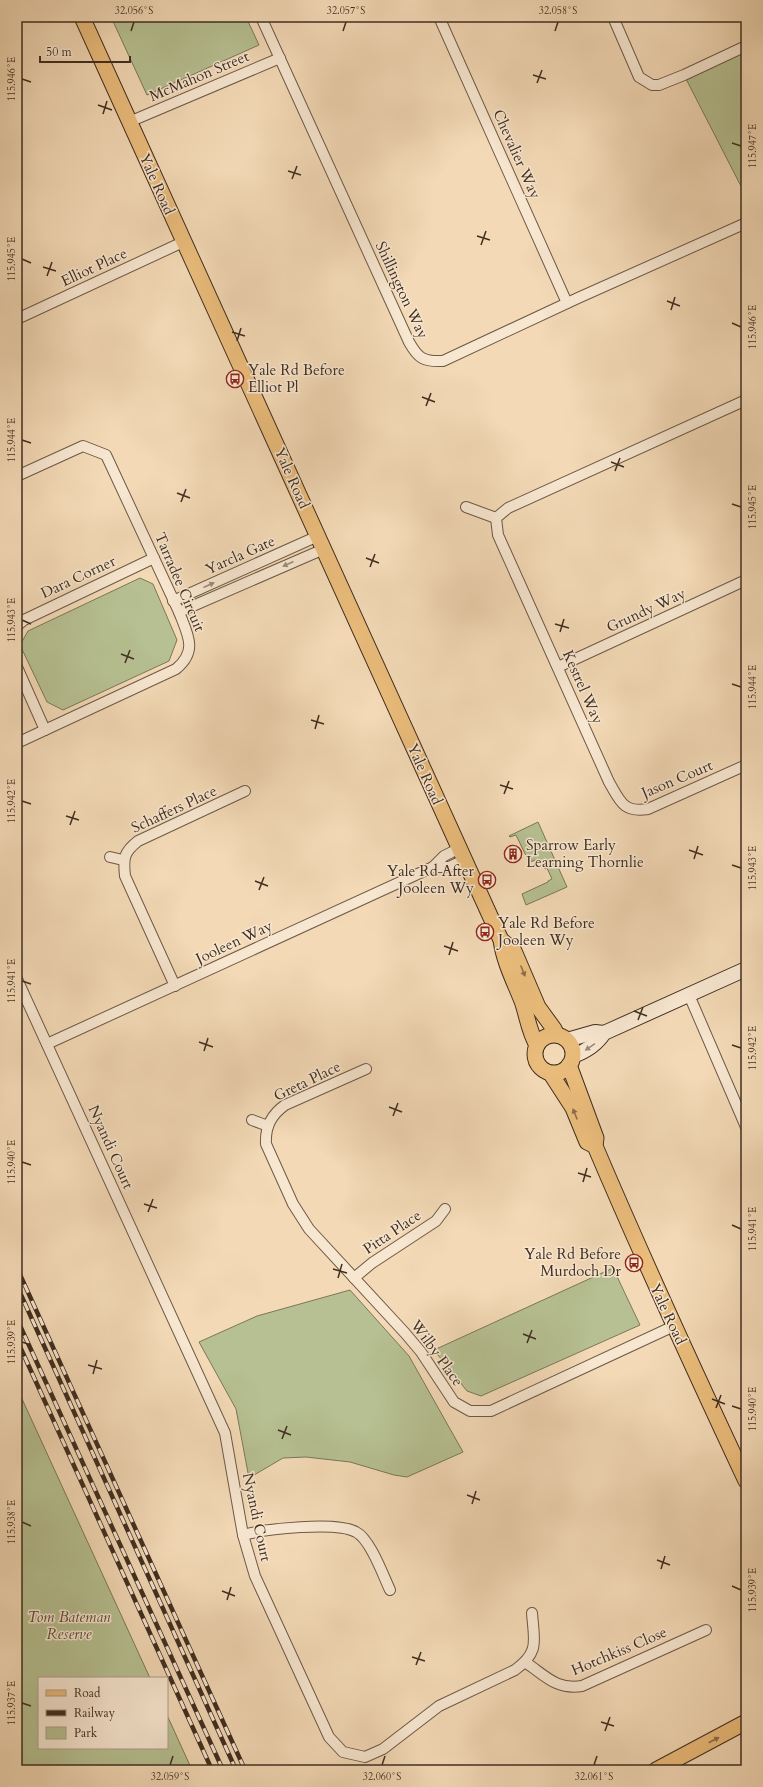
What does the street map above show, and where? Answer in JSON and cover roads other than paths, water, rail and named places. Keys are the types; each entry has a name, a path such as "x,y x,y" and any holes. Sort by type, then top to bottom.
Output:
{"main road":[{"name":"Yale Road","path":"82,17 461,855 501,940 503,956 521,999 533,1039 537,1045"},
{"name":"Yale Road","path":"501,940 514,950 538,1006 562,1038"},
{"path":"604,1033 599,1041 571,1061 561,1072 551,1074 542,1070 536,1063 534,1054 537,1045 546,1037 562,1038 595,1032 604,1033 746,969"},
{"path":"562,1038 571,1047 571,1061"},
{"name":"Yale Road","path":"571,1061 596,1138 595,1146 674,1326 746,1481"},
{"name":"Yale Road","path":"551,1074 573,1108 588,1142 595,1146"},
{"path":"656,1770 746,1722"}],"street":[{"name":"Shillington Way","path":"261,17 409,342 416,354 424,360 433,362 443,361 746,222"},
{"name":"Chevalier Way","path":"439,17 568,303"},
{"path":"613,17 639,77 652,85 659,85 746,46"},
{"name":"McMahon Street","path":"129,122 280,58"},
{"name":"Elliot Place","path":"17,319 183,242"},
{"path":"466,507 496,518 508,508 746,400"},
{"name":"Tarradee Circuit","path":"17,476 83,446 106,456 179,612 189,639 190,649 185,662 176,669 17,743"},
{"name":"Kestrel Way","path":"496,518 498,535 609,782 620,801"},
{"name":"Yarcla Gate","path":"173,601 321,543"},
{"name":"Yarcla Gate","path":"179,612 321,543"},
{"name":"Dara Corner","path":"17,626 24,620 154,558"},
{"name":"Grundy Way","path":"558,667 746,580"},
{"path":"17,667 45,730"},
{"name":"Jason Court","path":"620,801 632,810 648,809 746,765"},
{"name":"Schaffers Place","path":"123,860 129,848 138,841 245,791"},
{"name":"Jooleen Way","path":"48,1044 433,868 449,867 461,855"},
{"path":"110,857 123,860 125,876 175,986"},
{"name":"Nyandi Court","path":"17,979 225,1433 243,1535 255,1576 329,1737 343,1752 365,1757 383,1749 440,1706 514,1670 525,1662"},
{"path":"689,995 746,1127"},
{"name":"Greta Place","path":"268,1126 272,1117 285,1106 366,1069"},
{"path":"252,1120 268,1126"},
{"name":"Wilby Place","path":"268,1126 266,1144 293,1204 309,1229 409,1338 454,1402 470,1411 491,1411 674,1326"},
{"name":"Pitta Place","path":"354,1278 372,1263 436,1221 445,1209"},
{"path":"243,1535 267,1530 337,1526 357,1532 370,1546 390,1590"},
{"path":"525,1662 534,1649 532,1613"},
{"name":"Hotchkiss Close","path":"525,1662 559,1686 570,1688 582,1686 706,1630"}],"railway":[{"path":"17,1268 245,1770"},
{"path":"17,1286 236,1770"},
{"path":"17,1319 223,1770"},
{"path":"17,1340 212,1770"}],"place":[{"name":"Yale Rd Before Elliot Pl","path":"235,379"},
{"name":"Sparrow Early Learning Thornlie","path":"513,854"},
{"name":"Yale Rd After Jooleen Wy","path":"487,880"},
{"name":"Yale Rd Before Jooleen Wy","path":"485,932"},
{"name":"Yale Rd Before Murdoch Dr","path":"634,1263"}],"park label":[{"name":"Tom Bateman Reserve","path":"69,1626"}]}
